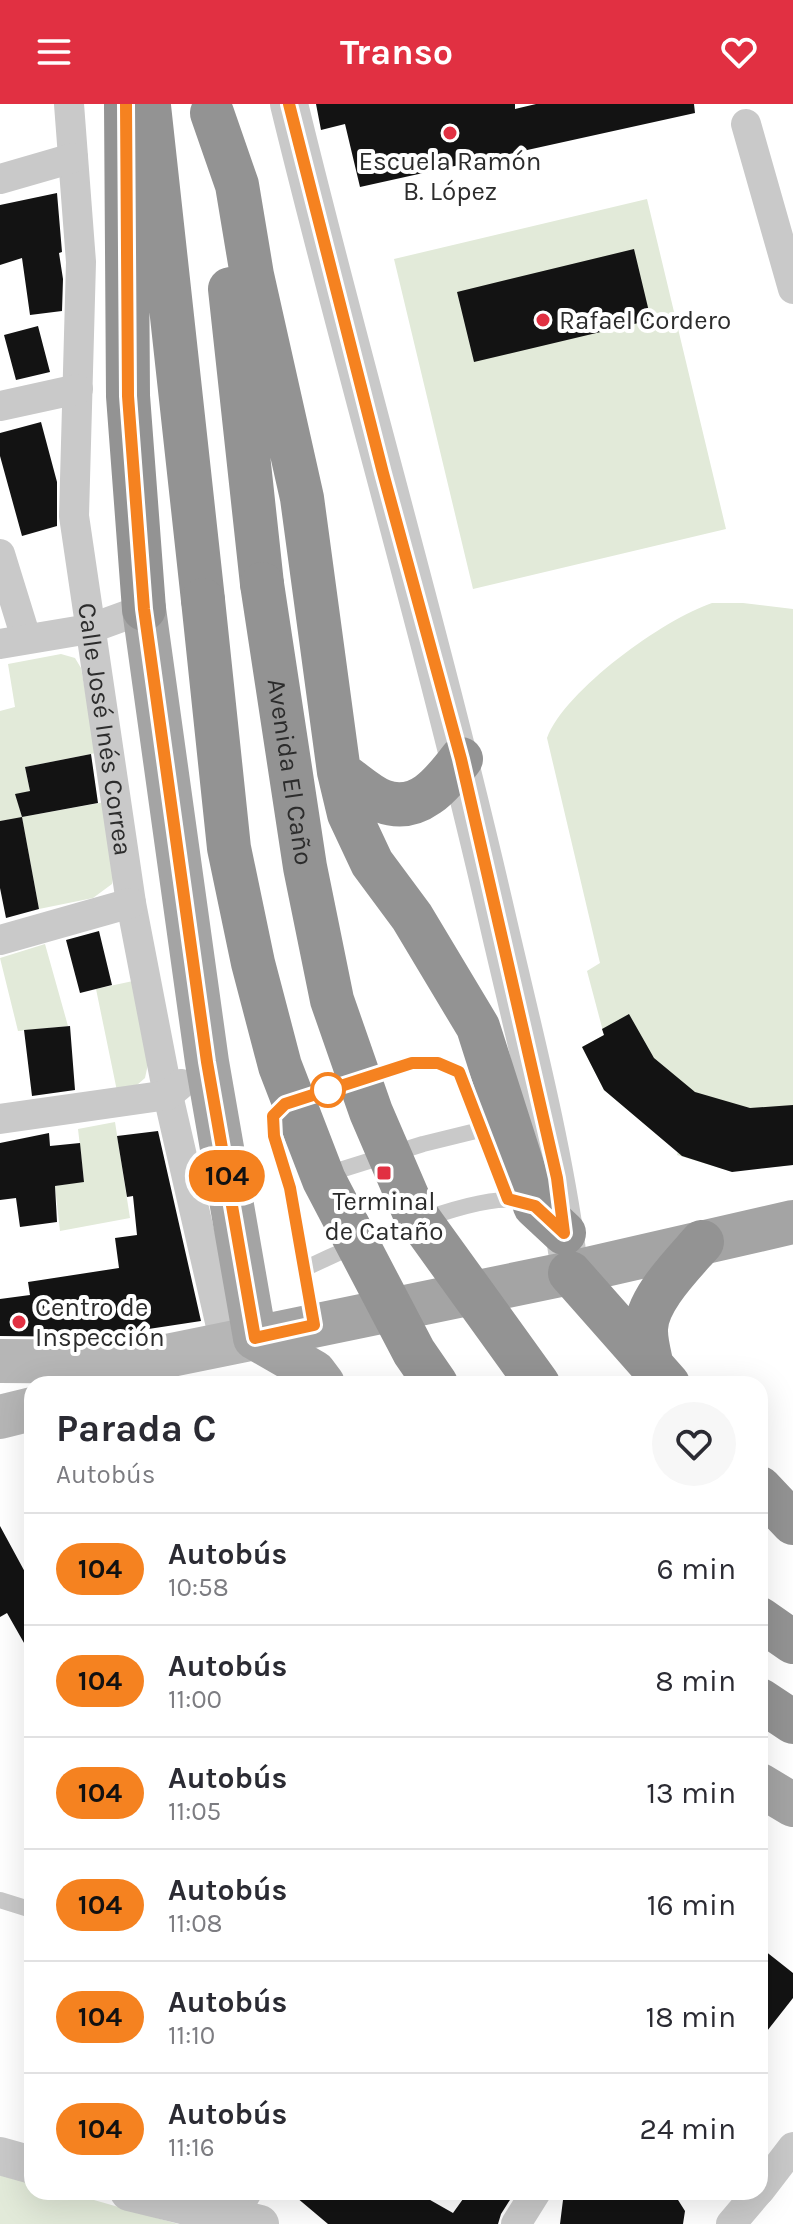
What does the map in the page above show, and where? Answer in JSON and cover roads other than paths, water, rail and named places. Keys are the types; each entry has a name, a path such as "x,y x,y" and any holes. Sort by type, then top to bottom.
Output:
{"highway":[{"path":"126,104 128,396 144,609"},
{"path":"149,104 229,848 253,963 280,1066 324,1180 414,1352 430,1376"},
{"path":"211,109 237,185 252,275 302,498 339,772 349,814 372,863 412,917 478,1027 544,1228 660,1373"},
{"name":"Avenida El Caño","path":"211,109 262,584 305,867 337,1014 371,1112 414,1212 532,1376"},
{"path":"339,772 384,802 409,804 428,796 441,785 461,759"},
{"path":"660,1373 645,1330 651,1309 670,1279 702,1242"},
{"path":"768,1496 793,1523"},
{"path":"768,1625 793,1642"},
{"path":"768,1705 793,1722"}],"main road":[{"path":"144,609 207,1062 240,1341"},
{"path":"0,1361 137,1362 314,1325 544,1228 702,1242 793,1222"},
{"path":"240,1341 314,1372 317,1376"},
{"path":"108,1376 137,1362"},
{"path":"0,1417 24,1411"},
{"path":"768,1790 793,1805"}],"street":[{"name":"Calle José Inés Correa","path":"69,104 81,262 74,516 89,629 131,903 168,1095 240,1341"},
{"path":"289,104 383,473 461,759 557,1178 544,1228"},
{"path":"746,124 793,289"},
{"path":"0,179 73,158"},
{"path":"0,406 78,389"},
{"path":"0,554 13,641 89,629 144,609"},
{"path":"0,940 131,903"},
{"path":"0,1119 168,1095 207,1062"},
{"path":"768,2178 793,2147"},
{"path":"0,2156 24,2163"},
{"path":"147,2200 171,2211 244,2214"},
{"path":"516,2224 531,2200"},
{"path":"731,2224 750,2200"}],"lane":[{"path":"314,1325 290,1188 274,1136 273,1116 285,1104 412,1063 438,1063 459,1072 480,1130 544,1228"},
{"path":"290,1188 349,1166 480,1130"},
{"path":"304,1269 403,1227 486,1201 544,1228"},
{"path":"0,1900 24,1908"}],"place":[{"name":"Escuela Ramón B. López","path":"450,133"},
{"name":"Rafael Cordero","path":"543,320"},
{"name":"Terminal de Cataño","path":"384,1173"},
{"name":"Centro de Inspección","path":"19,1322"}]}
